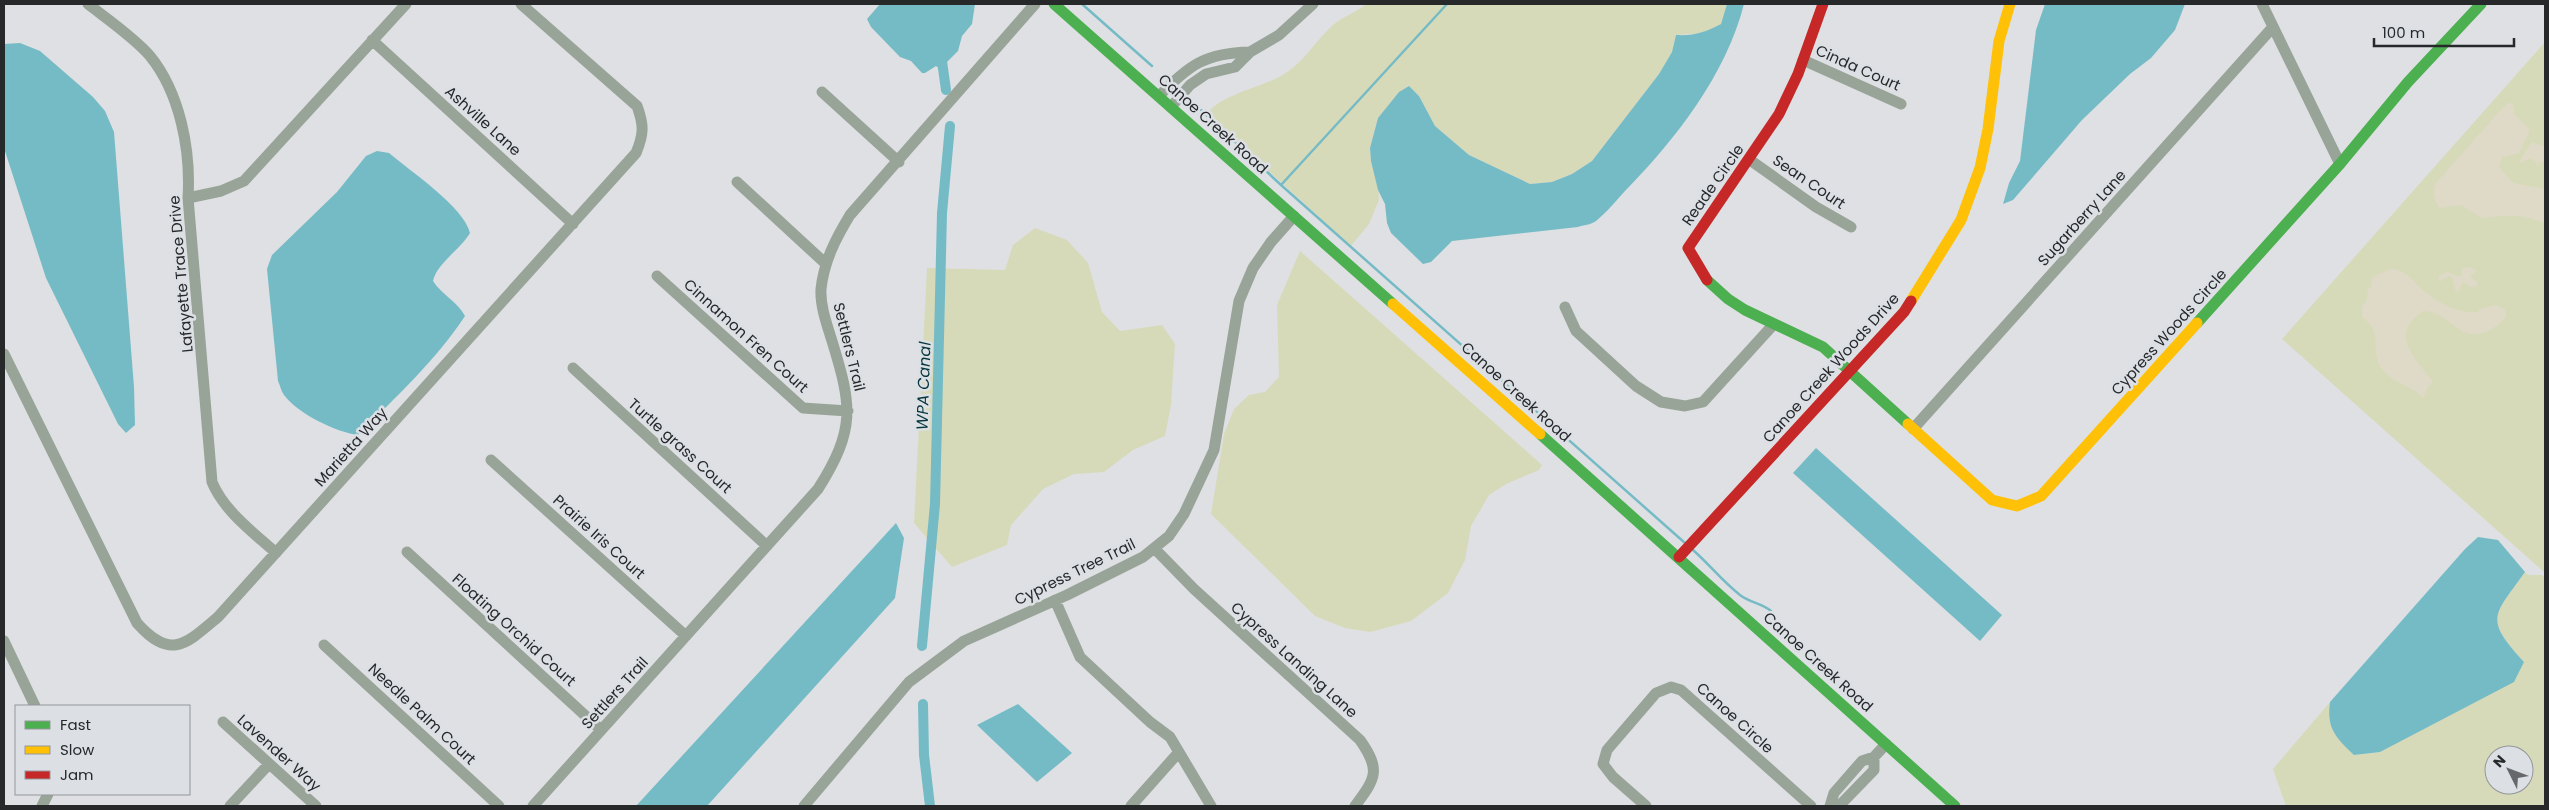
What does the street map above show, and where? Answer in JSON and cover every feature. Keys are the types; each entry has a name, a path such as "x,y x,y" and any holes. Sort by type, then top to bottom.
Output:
{"street":[{"name":"Lafayette Trace Drive","path":"88,4 149,55 172,91 190,172 188,198 212,482 218,496 228,508 276,553"},
{"path":"188,198 221,192 244,180 406,4"},
{"name":"Marietta Way","path":"4,354 137,623 148,636 159,642 178,646 192,640 218,618 636,153 644,136 644,124 637,106 626,94 521,4"},
{"name":"Settlers Trail","path":"533,806 818,489 836,462 846,434 848,411 845,383 824,316 821,290 826,264 834,242 850,215 899,162 1035,4"},
{"name":"Canoe Creek Road","path":"1054,4 1680,557 1955,806"},
{"path":"1171,107 1190,85 1206,74 1235,67 1250,52 1279,35 1313,4"},
{"name":"Reade Circle","path":"1823,4 1803,60 1780,112 1750,160 1699,229 1688,248 1707,283 1742,308 1773,325 1799,333 1822,347 1851,371"},
{"name":"Canoe Creek Woods Drive","path":"1680,557 1904,312 1961,220 1980,168 1988,129 1999,41 2010,4"},
{"path":"2262,4 2340,164"},
{"name":"Cypress Woods Circle","path":"1851,371 1992,500 2008,506 2024,506 2041,496 2340,164 2408,82 2481,4"},
{"name":"Sugarberry Lane","path":"1913,429 2273,27"},
{"name":"Ashville Lane","path":"372,40 573,224"},
{"path":"1159,96 1196,63 1230,53 1250,52"},
{"name":"Cinda Court","path":"1803,60 1901,104"},
{"path":"822,92 899,162"},
{"name":"Sean Court","path":"1750,160 1816,207 1851,227"},
{"path":"737,182 826,264"},
{"name":"Cypress Tree Trail","path":"805,806 909,682 964,641 1055,600 1143,557 1169,536 1184,514 1214,450 1239,301 1253,268 1271,242 1294,216"},
{"name":"Cinnamon Fren Court","path":"658,276 798,404 804,408 848,411"},
{"path":"1565,307 1576,331 1636,386 1661,402 1685,406 1703,402 1773,325"},
{"name":"Turtle grass Court","path":"573,368 767,546"},
{"name":"Prairie Iris Court","path":"492,460 686,636"},
{"name":"Cypress Landing Lane","path":"1154,548 1194,589 1360,740 1372,757 1374,771 1371,784 1355,806"},
{"name":"Floating Orchid Court","path":"406,552 601,730"},
{"path":"1055,600 1080,657 1150,722 1170,737 1211,806"},
{"path":"4,641 35,705"},
{"name":"Needle Palm Court","path":"324,645 499,806"},
{"name":"Canoe Circle","path":"1646,806 1613,777 1603,764 1607,750 1656,693 1671,687 1681,690 1811,806"},
{"name":"Lavender Way","path":"223,722 316,806"},
{"path":"1831,806 1841,804 1874,770 1874,757 1886,744"},
{"path":"1131,806 1180,752"},
{"path":"230,806 268,764"}],"green space":[{"path":"1366,4 1727,4 1721,24 1705,33 1676,35 1672,52 1659,74 1592,161 1572,174 1552,182 1530,184 1469,155 1435,126 1419,96 1408,86 1378,118 1370,148 1371,161 1378,182 1379,200 1369,224 1351,246 1207,115 1229,97 1273,80 1297,65 1333,25"},
{"path":"2545,42 2545,573 2282,339"},
{"path":"1035,228 1067,240 1088,263 1102,312 1120,331 1162,325 1175,344 1171,405 1165,436 1133,450 1104,472 1074,474 1043,489 1011,525 1007,545 952,567 914,523 927,268 1005,270 1013,245"},
{"path":"1300,251 1542,465 1539,470 1506,484 1489,495 1471,526 1465,560 1448,593 1411,621 1370,632 1345,628 1315,616 1211,514 1224,434 1234,409 1249,395 1265,392 1279,377 1277,305"},
{"path":"2525,572 2528,575 2542,575 2545,578 2545,806 2286,806 2273,769 2330,702 2331,726 2338,738 2355,755 2380,752 2524,662 2503,636 2498,626 2500,609"}],"sand":[{"path":"2511,103 2514,107 2514,114 2530,130 2519,153 2502,157 2499,167 2513,183 2545,189 2545,224 2522,216 2482,218 2461,205 2440,208 2434,196 2436,183 2499,112 2507,104"},
{"path":"2532,142 2545,147 2545,161 2540,162 2537,167 2536,162 2531,158 2519,162"},
{"path":"2467,267 2477,270 2470,277 2477,282 2477,286 2472,287 2463,282 2459,291 2456,292 2452,277 2448,276 2441,281 2438,280 2439,276 2447,272 2461,277 2462,269"},
{"path":"2391,269 2406,274 2430,296 2454,309 2479,312 2479,309 2496,305 2505,310 2506,316 2500,323 2488,331 2478,334 2462,331 2432,312 2423,311 2413,320 2407,328 2408,346 2433,382 2427,388 2423,398 2413,389 2384,372 2377,359 2373,328 2362,317 2362,307 2367,300 2372,277"}],"water":[{"path":"880,4 975,4 972,24 962,36 958,51 940,69 936,66 922,73 911,61 900,57 871,27 867,19"},
{"path":"1727,4 1744,4 1736,30 1712,81 1680,128 1662,150 1596,221 1578,227 1452,241 1431,262 1423,264 1391,233 1387,223 1385,204 1378,190 1370,148 1378,118 1399,92 1409,86 1419,96 1435,126 1469,155 1530,184 1552,182 1572,174 1592,161 1659,74 1672,52 1676,35 1700,33 1721,24"},
{"path":"2045,4 2185,4 2175,30 2151,58 2130,74 2082,120 2013,200 2003,204 2009,183 2020,161 2036,30"},
{"path":"20,43 40,51 93,97 105,111 114,132 134,387 135,425 126,433 118,424 46,278 4,148 4,44"},
{"path":"377,151 389,153 422,179 458,212 466,223 470,233 439,268 433,281 458,306 465,316 428,363 358,435 339,430 318,421 298,409 283,393 278,381 267,269 272,255 337,192 366,156"},
{"path":"1816,448 2002,615 1980,641 1793,473"},
{"path":"896,523 904,538 895,598 707,806 636,806"},
{"path":"2478,537 2498,540 2525,572 2500,609 2498,617 2498,626 2503,636 2524,662 2514,682 2380,752 2354,755 2337,738 2331,726 2330,702 2465,549"},
{"path":"1018,704 1072,753 1037,782 977,725"}],"waterway":[{"path":"1082,4 1152,66"},
{"path":"1201,110 1281,185 1447,4"},
{"name":"WPA Canal","path":"941,54 946,90"},
{"name":"WPA Canal","path":"922,646 935,504 942,213 950,126"},
{"path":"1281,185 1685,543"},
{"path":"1693,550 1740,595 1771,611"},
{"name":"WPA Canal","path":"923,704 924,755 930,806"}],"traffic: fast":[{"path":"1054,4 1393,304"},
{"path":"2197,323 2340,164 2408,82 2481,4"},
{"path":"1707,280 1728,299 1745,310 1823,347 1908,424"},
{"path":"1540,434 1955,806"}],"traffic: slow":[{"path":"1911,301 1961,220 1980,168 1988,129 1999,41 2010,4"},
{"path":"1393,304 1540,434"},
{"path":"1908,424 1992,500 2017,506 2041,496 2197,323"}],"traffic: jam":[{"path":"1707,280 1688,248 1779,114 1798,74 1823,4"},
{"path":"1679,557 1904,312 1911,301"}]}
